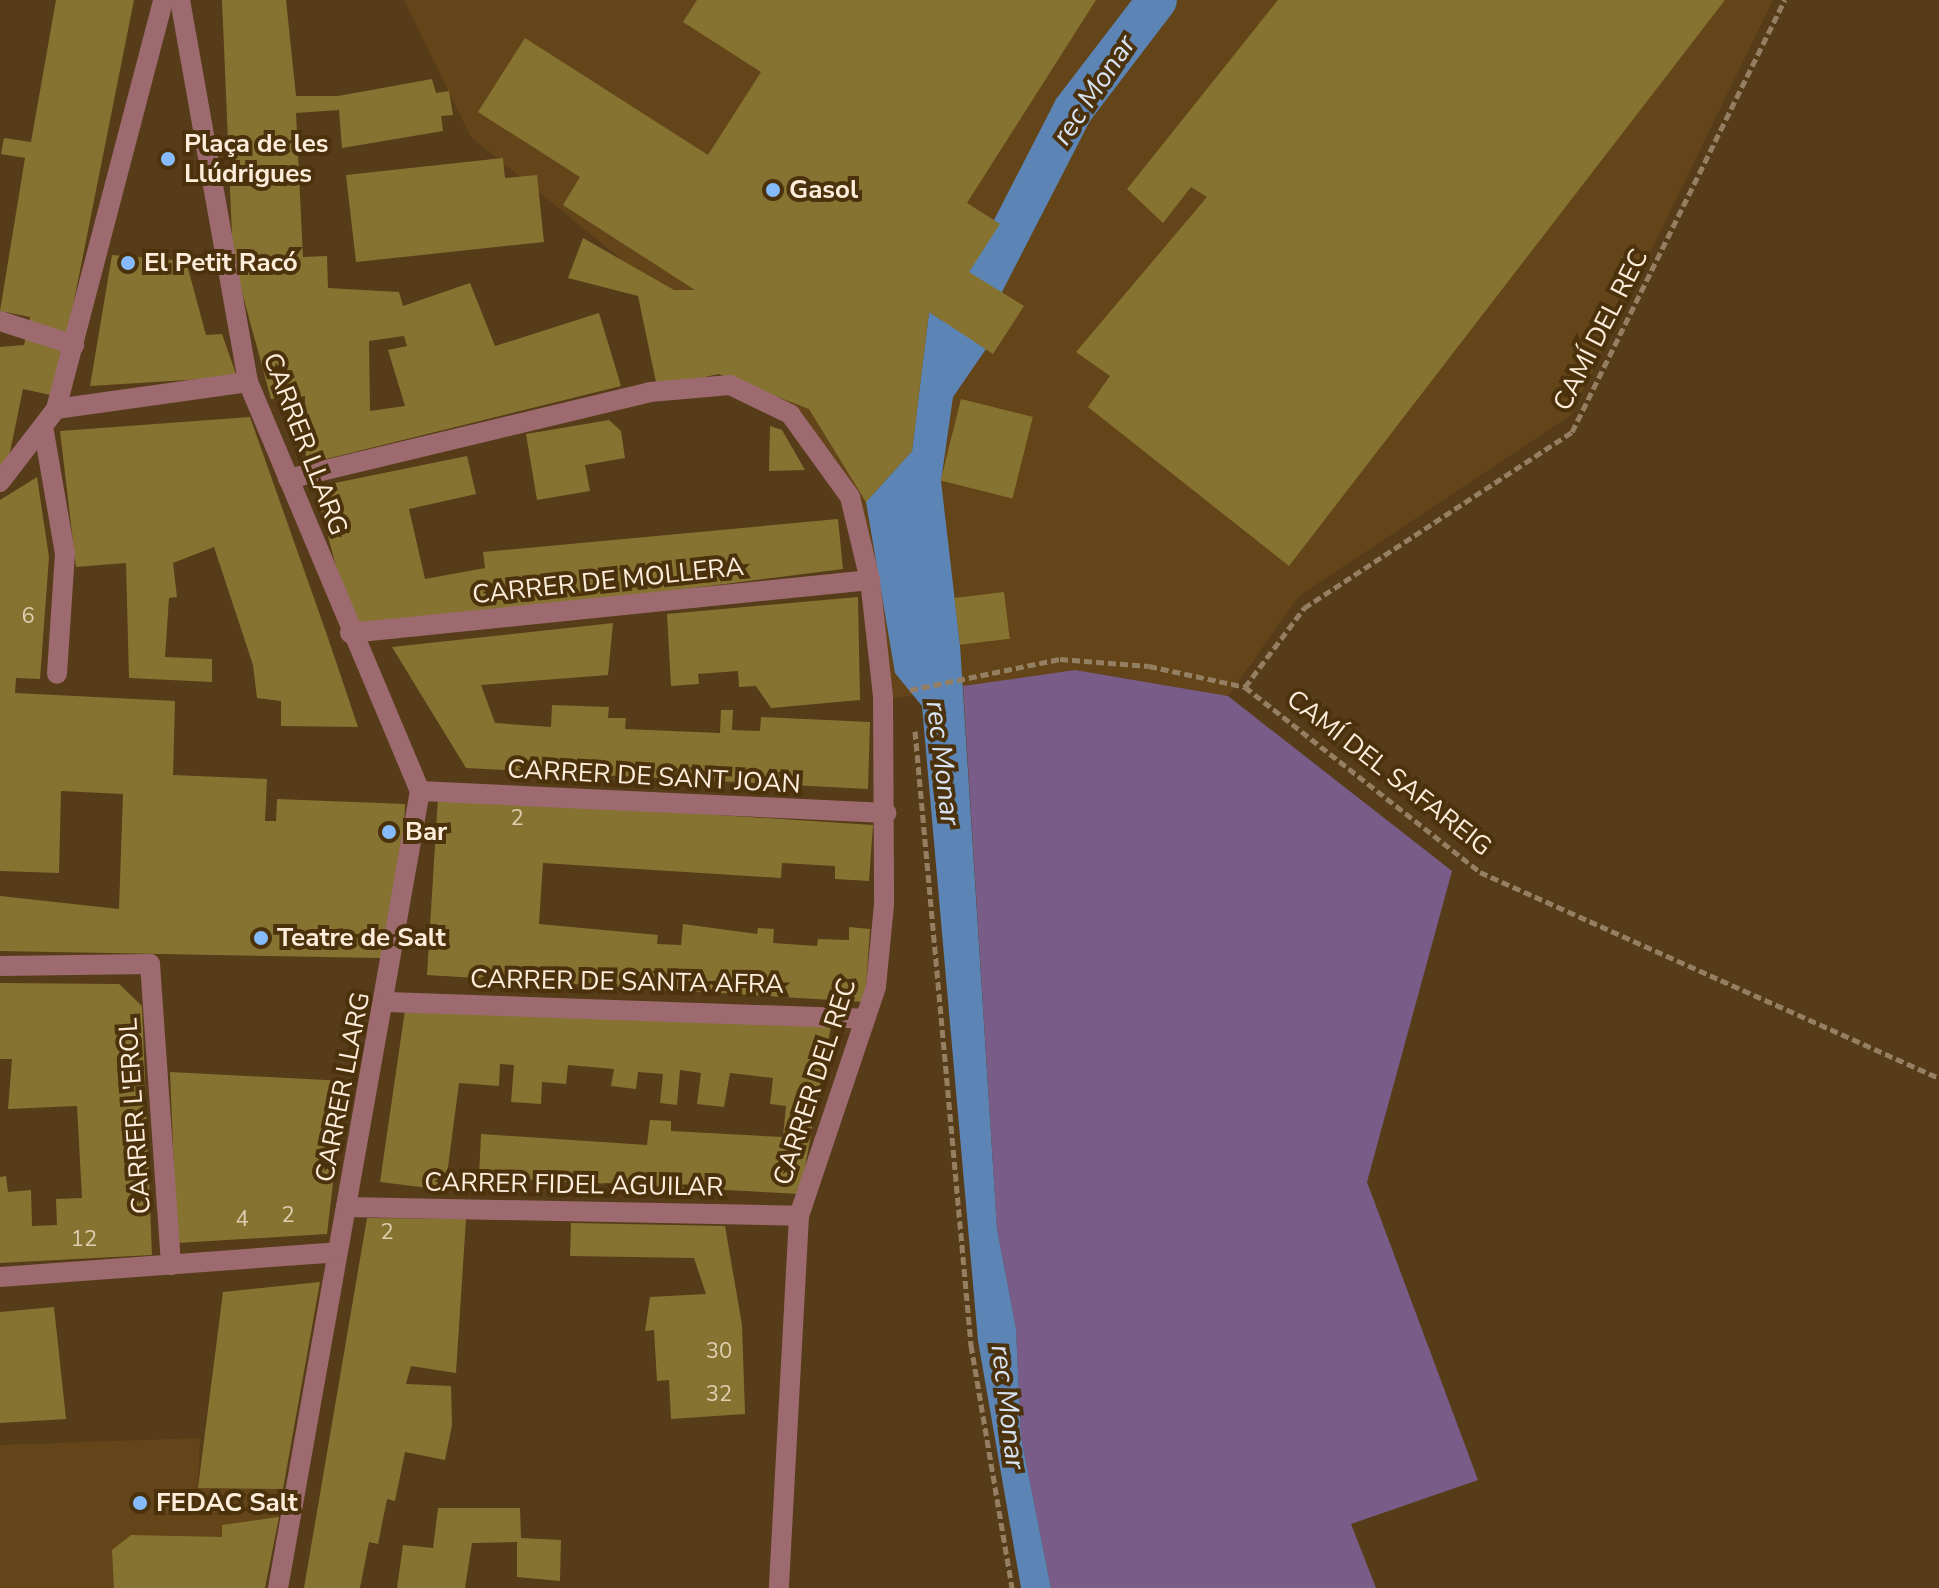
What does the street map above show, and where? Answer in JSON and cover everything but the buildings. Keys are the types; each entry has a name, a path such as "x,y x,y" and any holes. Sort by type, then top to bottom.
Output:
{"street":[{"path":"0,482 44,432 56,409 101,247 163,0"},
{"name":"CARRER LLARG","path":"180,0 220,246 248,382 350,633 420,791 387,1002 337,1252 278,1588"},
{"path":"0,321 74,345"},
{"path":"56,409 248,382"},
{"name":"CARRER DEL REC","path":"288,479 650,392 730,385 790,414 850,497 870,580 886,813 876,987 799,1216 779,1588"},
{"path":"44,432 65,553 57,674"},
{"name":"CARRER DE MOLLERA","path":"350,633 870,580"},
{"name":"CARRER DE SANT JOAN","path":"420,791 886,813"},
{"name":"CARRER L'EROL","path":"0,966 150,964 171,1265"},
{"name":"CARRER DE SANTA AFRA","path":"387,1002 865,1019"},
{"name":"CARRER FIDEL AGUILAR","path":"346,1207 799,1216"},
{"path":"0,1277 337,1252"}],"path":[{"name":"CAMÍ DEL REC","path":"1245,687 1304,608 1572,432 1785,0"},
{"name":"CAMÍ DEL SAFAREIG","path":"913,705 912,689 970,673 1060,659 1149,666 1245,687 1480,872 1939,1078"},
{"path":"915,720 971,1345 1012,1588"}],"shaded area":[{"path":"404,0 1773,0 1571,415 1299,596 1228,696 1075,670 884,700 854,525 798,421 722,387 719,321 642,276 471,137"},
{"path":"1075,670 1228,696 1452,871 1367,1182 1478,1480 1351,1524 1376,1588 1051,1588 1021,1437 1016,1328 997,1229 963,686"},
{"name":"FEDAC Salt","path":"200,1438 198,1488 283,1489 265,1588 0,1588 0,1445"}],"water":[{"path":"929,312 986,349 953,397 941,481 960,645 997,1229 1016,1328 1021,1437 1051,1588 1021,1588 978,1341 922,706 895,673 866,502 912,451"}],"waterway":[{"name":"rec Monar","path":"961,328 1073,110 1157,0"}],"place":[{"name":"Plaça de les Llúdrigues","path":"168,159"},
{"name":"Gasol","path":"773,190"},
{"name":"El Petit Racó","path":"128,263"},
{"name":"Bar","path":"389,832"},
{"name":"Teatre de Salt","path":"261,938"},
{"name":"FEDAC Salt","path":"140,1503"}]}
